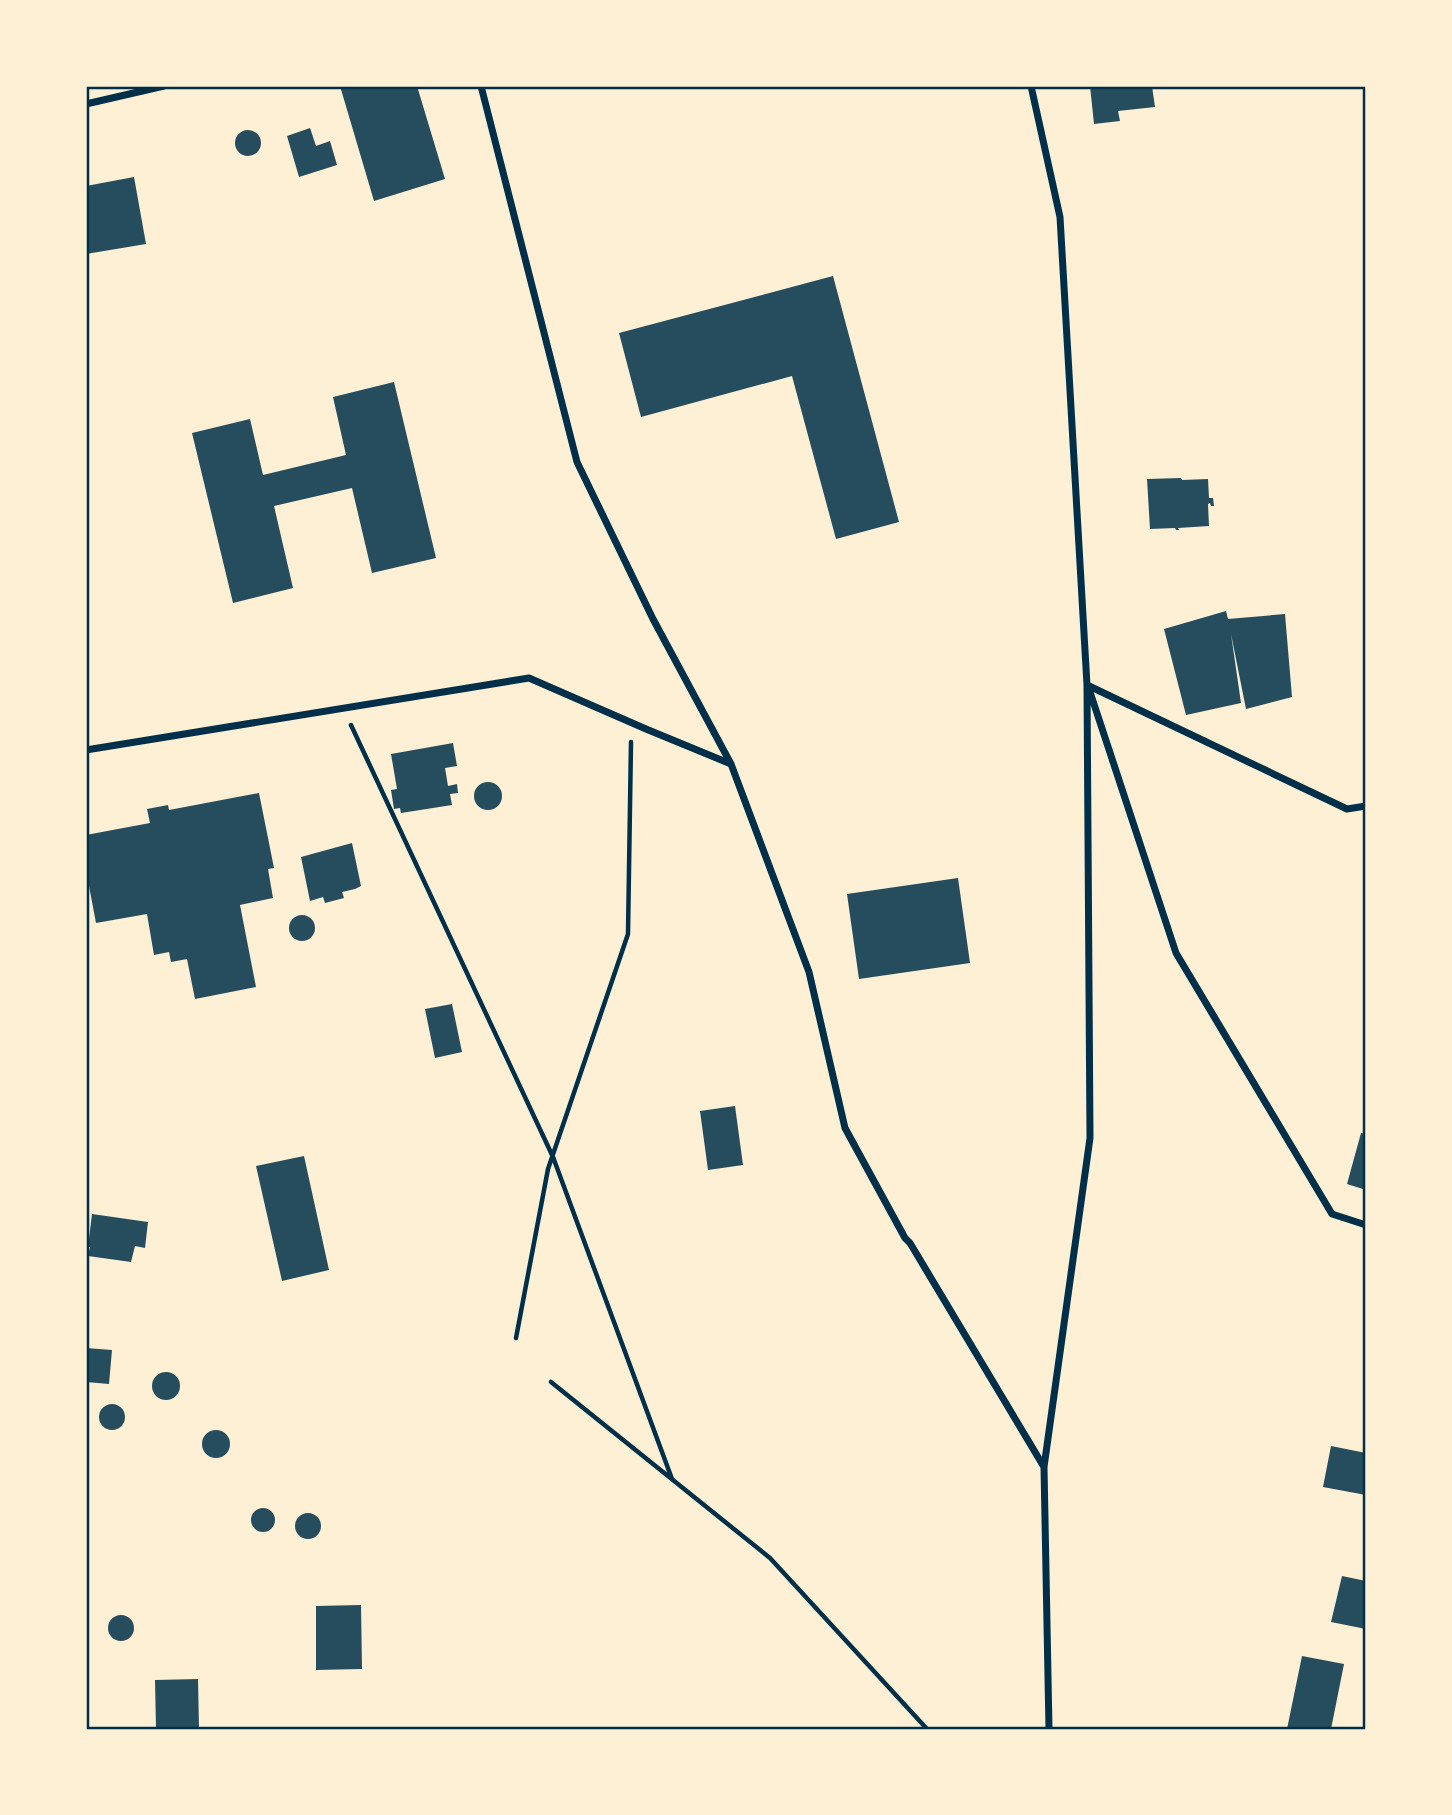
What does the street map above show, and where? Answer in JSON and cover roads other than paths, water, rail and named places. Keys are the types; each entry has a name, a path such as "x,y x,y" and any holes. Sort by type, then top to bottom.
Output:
{"street":[{"path":"86,104 164,86"},
{"path":"481,86 577,462 653,619 731,764 809,972 845,1128 905,1238 1044,1467"},
{"path":"1031,86 1060,217 1087,685 1090,1138 1044,1467 1049,1729"},
{"path":"86,750 529,678 731,764"},
{"path":"1087,685 1347,809 1366,806"},
{"path":"1087,685 1176,953 1332,1213 1366,1225"}]}
